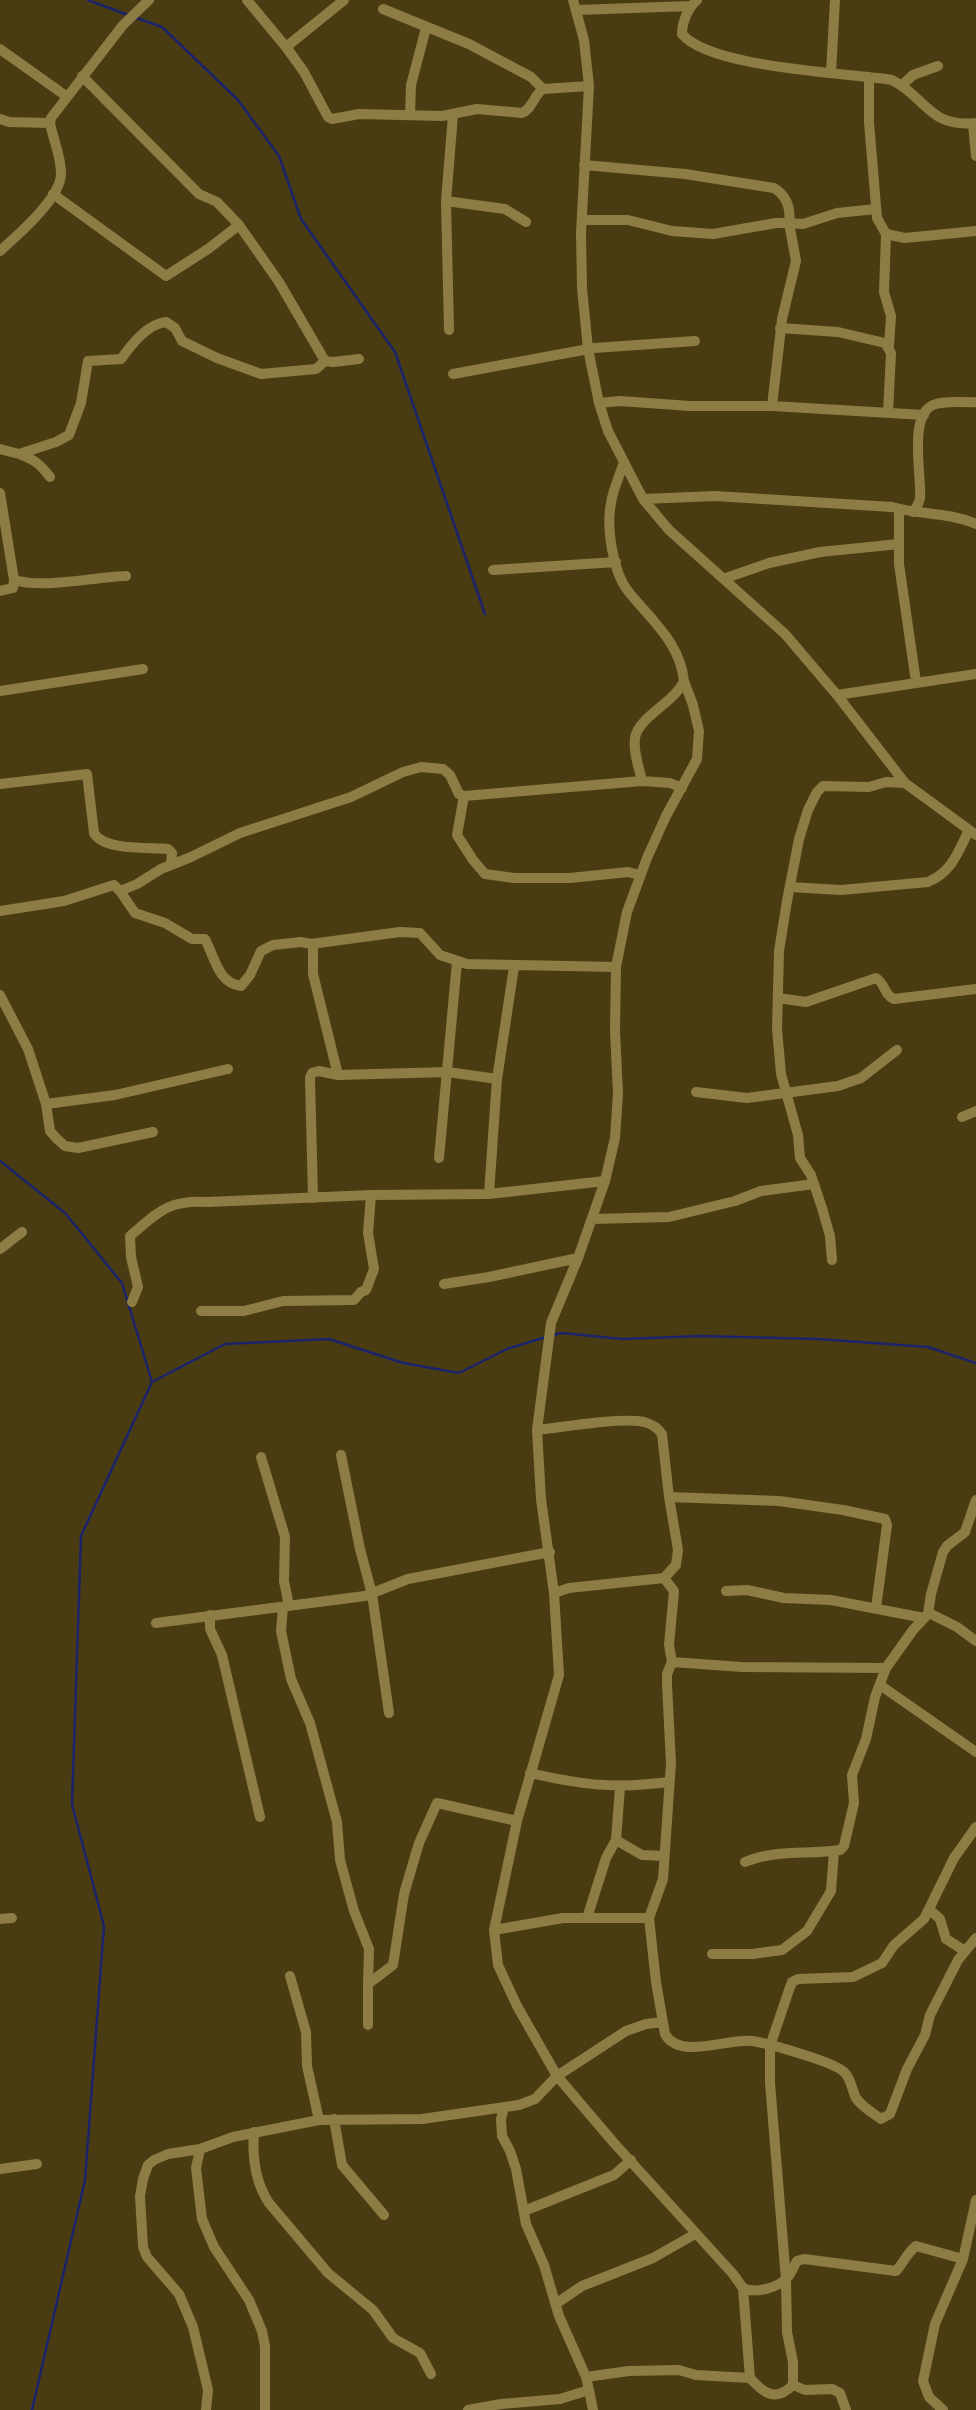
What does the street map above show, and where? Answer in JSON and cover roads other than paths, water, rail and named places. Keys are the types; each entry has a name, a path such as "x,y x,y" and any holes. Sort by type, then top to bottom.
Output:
{"street":[{"path":"0,251 36,216 59,184 61,174 50,123 66,96 123,25 149,0"},
{"path":"247,0 304,72 328,117 338,119 359,114 453,115 477,109 522,113 531,107 535,97 543,89 589,86"},
{"path":"286,47 344,0"},
{"path":"831,73 835,0"},
{"path":"790,887 841,890 928,882 950,868 973,833 905,783 838,695 785,634 726,578 669,530 643,499 608,431 599,403 589,349 582,288 582,220 589,86 584,40 575,5 694,3 682,27 682,34 687,41 720,54 761,65 892,80 902,85 940,120 974,124 976,156"},
{"path":"383,9 469,44 531,77 543,89"},
{"path":"410,115 411,85 426,27"},
{"path":"0,49 66,96"},
{"path":"902,85 913,75 938,66"},
{"path":"82,76 199,194 217,202 239,225 279,282 325,361"},
{"path":"869,77 869,122 876,209 877,218 886,234 884,292 891,316 888,412"},
{"path":"449,330 446,201 453,115"},
{"path":"0,119 9,122 50,123"},
{"path":"584,165 685,174 774,188 785,197 796,261 780,328 772,406"},
{"path":"53,194 166,276 239,225"},
{"path":"446,201 505,209 526,222"},
{"path":"582,220 628,219 672,231 713,234 776,223 803,224 836,213 876,209"},
{"path":"886,234 905,239 976,230"},
{"path":"19,454 57,442 69,435 81,403 88,361 121,359 155,323 166,322 175,328 182,341 217,358 261,374 316,369 325,361 359,359"},
{"path":"780,328 838,332 889,346"},
{"path":"453,374 589,349 695,341"},
{"path":"914,512 920,501 917,454 924,415 930,406 936,403 976,402"},
{"path":"599,403 772,406 924,415"},
{"path":"0,449 32,458 50,477"},
{"path":"624,462 611,503 610,531 616,562 626,589 662,629 681,668 699,731 697,760 666,816 627,912 616,967 618,1093 615,1138 605,1181 592,1219 551,1323 537,1430 541,1499 554,1592 559,1675 517,1821 494,1930 498,1965 517,2006 557,2076 743,2288 751,2378 758,2388 778,2395 793,2385 774,2147 770,2046 789,1990 795,1980 805,1977 844,1979 862,1974 882,1963 894,1945 919,1924 930,1909 954,1858 976,1827"},
{"path":"0,493 1,518 14,580 13,588 0,591"},
{"path":"643,499 715,496 900,509 949,514 976,524"},
{"path":"900,509 899,564 916,682"},
{"path":"726,578 769,563 820,551 899,544"},
{"path":"493,570 616,562"},
{"path":"14,580 30,585 126,576"},
{"path":"0,691 143,670"},
{"path":"838,695 976,674"},
{"path":"642,781 636,755 635,734 640,724 674,696 684,681"},
{"path":"120,891 171,864 240,833 351,797 394,775 421,767 443,769 450,775 459,794 464,796 642,781 670,783 682,788"},
{"path":"0,784 87,774 94,833 98,839 131,847 168,849 172,853 171,864"},
{"path":"832,1260 830,1236 814,1184 800,1158 798,1135 778,1057 779,951 790,887 808,810 820,788 869,788 886,782 905,783"},
{"path":"464,796 457,835 472,860 485,874 514,878 570,878 628,872 640,875"},
{"path":"0,911 64,901 114,886 135,913 165,923 192,939 205,939 223,979 242,986 256,965 261,951 281,944 313,944 400,932 420,933 439,955 457,962 514,967 616,967"},
{"path":"313,944 313,974 338,1075"},
{"path":"439,1158 457,962"},
{"path":"489,1194 497,1079 514,967"},
{"path":"778,998 806,1002 876,978 880,980 889,997 894,999 976,989"},
{"path":"0,995 28,1049 46,1104 50,1131 65,1146 78,1148 153,1132"},
{"path":"696,1092 747,1098 838,1086 862,1078 897,1050"},
{"path":"46,1104 115,1095 229,1069"},
{"path":"313,1198 312,1073 319,1071 338,1075 448,1072 497,1079"},
{"path":"962,1117 976,1111"},
{"path":"132,1301 138,1287 131,1257 130,1236 162,1209 185,1201 489,1194 605,1181"},
{"path":"592,1219 669,1217 735,1201 761,1191 814,1184"},
{"path":"201,1311 244,1311 283,1301 354,1300 366,1290 374,1269 368,1233 371,1195"},
{"path":"0,1249 22,1232"},
{"path":"444,1284 578,1258"},
{"path":"537,1430 630,1421 650,1424 662,1434 678,1558 676,1565 664,1578 554,1592"},
{"path":"341,1455 372,1594 388,1713"},
{"path":"261,1457 283,1529 286,1606 281,1630 291,1679 310,1723 337,1822 340,1860 354,1911 369,1949 368,2025"},
{"path":"669,1497 779,1501 857,1512 885,1519 887,1525 876,1608"},
{"path":"745,1862 760,1855 834,1851 841,1850 844,1846 854,1803 852,1775 866,1739 886,1668 926,1616 943,1552 965,1532 976,1500"},
{"path":"156,1623 372,1594 408,1579 550,1552"},
{"path":"664,1578 674,1591 669,1645 672,1661 667,1674 671,1763 661,1887 649,1918 656,1982 668,2039 684,2046 707,2046 746,2040 830,2064 845,2072 858,2100 881,2119 890,2114 906,2069 925,2035 930,2015 958,1960 976,1938"},
{"path":"726,1591 747,1590 784,1598 831,1600 926,1616 957,1627 976,1641"},
{"path":"210,1615 210,1629 222,1655 260,1817"},
{"path":"672,1661 742,1667 886,1668"},
{"path":"880,1685 976,1752"},
{"path":"530,1773 592,1786 620,1787 668,1782"},
{"path":"587,1918 606,1858 616,1840 620,1787"},
{"path":"368,1984 393,1965 404,1894 419,1843 437,1803 517,1821"},
{"path":"616,1840 642,1855 664,1856"},
{"path":"712,1954 752,1954 782,1950 807,1931 831,1891 834,1851"},
{"path":"930,1909 940,1919 946,1939 965,1951"},
{"path":"0,1919 12,1918"},
{"path":"494,1930 563,1918 649,1918"},
{"path":"290,1976 306,2032 307,2066 319,2120"},
{"path":"206,2410 208,2390 194,2327 179,2294 144,2253 140,2196 148,2165 168,2154 200,2149 254,2132 319,2120 422,2119 519,2105 535,2099 557,2076 625,2031 663,2022"},
{"path":"504,2108 501,2119 502,2136 516,2169 526,2224 557,2303 559,2316 586,2377 593,2410"},
{"path":"334,2119 342,2165 384,2215"},
{"path":"254,2132 254,2166 269,2203 328,2273 373,2310 393,2338 420,2353 431,2374"},
{"path":"200,2149 196,2168 202,2219 214,2247 248,2300 262,2331 265,2346 265,2410"},
{"path":"524,2211 614,2175 631,2160"},
{"path":"0,2169 37,2164"},
{"path":"943,2410 929,2397 923,2381 935,2324 963,2259 976,2200"},
{"path":"557,2303 582,2286 653,2258 695,2234"},
{"path":"743,2288 759,2291 786,2280 797,2261 804,2259 896,2270 908,2252 916,2246 963,2259"},
{"path":"586,2377 629,2371 680,2370 696,2375 751,2378"},
{"path":"793,2385 805,2390 832,2389 840,2393 846,2410"},
{"path":"468,2410 559,2399 589,2390"}],"waterway":[{"path":"88,0 128,15"},
{"path":"134,17 162,27 238,100 279,156 301,219 395,352 485,614"},
{"path":"0,1161 65,1213 122,1283 152,1382 81,1536 72,1804 104,1926 85,2180 32,2410"},
{"path":"553,1335 561,1333 623,1339 700,1336 818,1339 928,1347 976,1363"},
{"path":"152,1382 225,1344 329,1339 403,1363 459,1373 507,1349 546,1337"}]}
